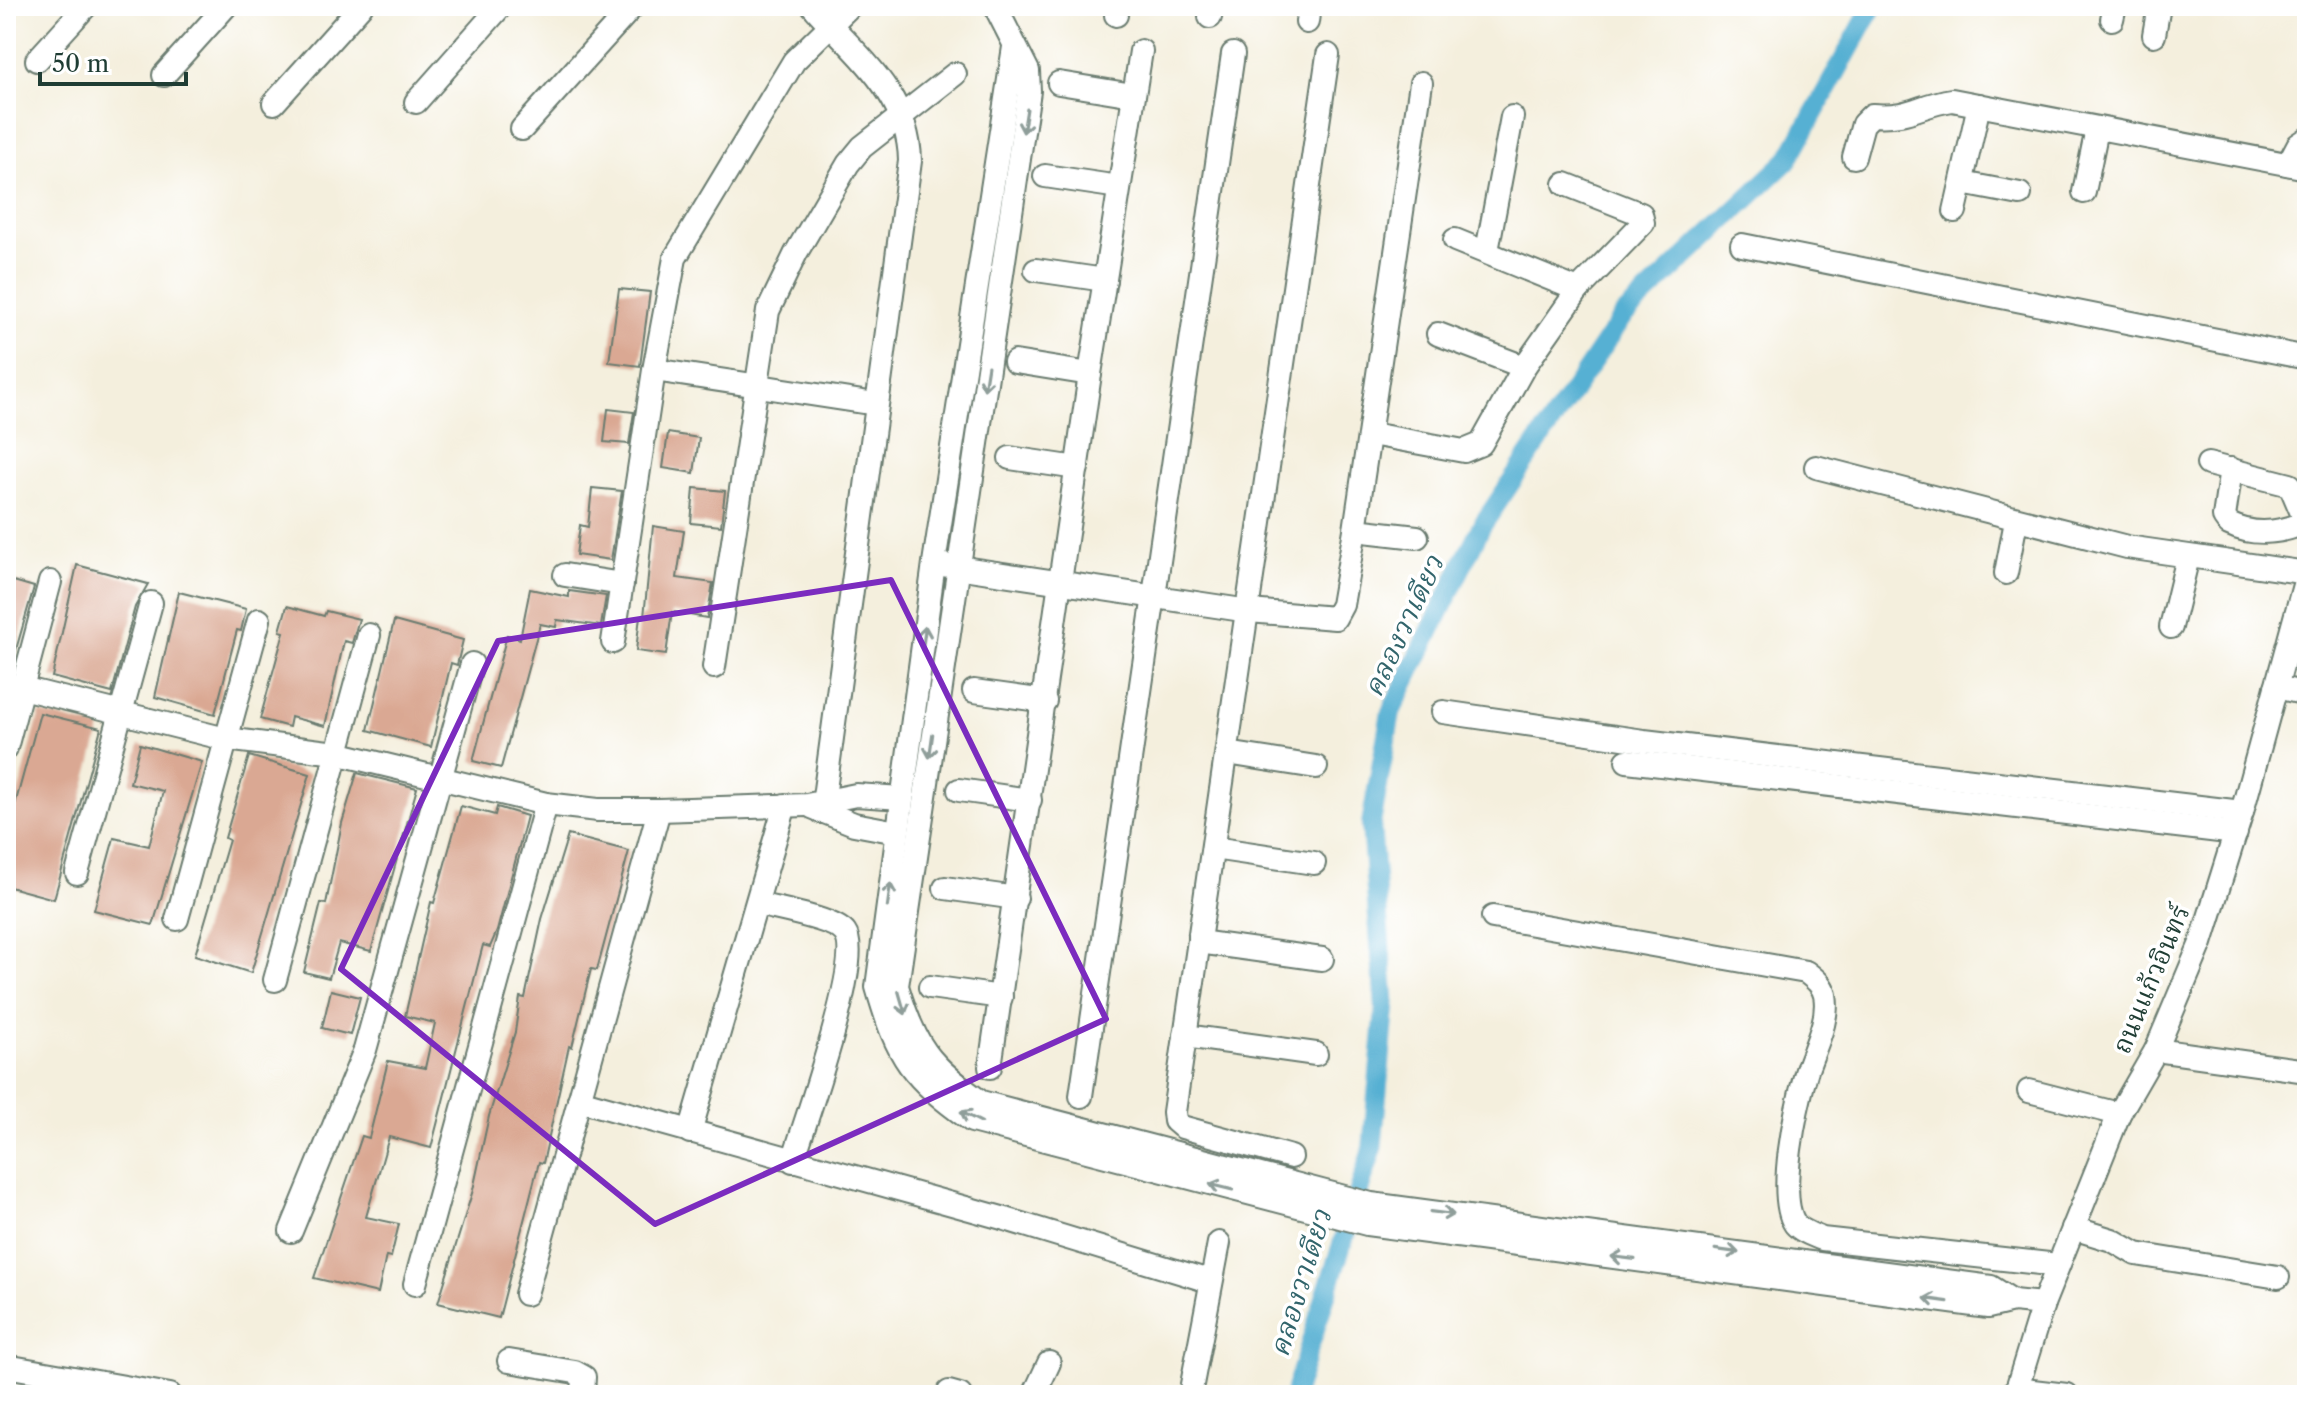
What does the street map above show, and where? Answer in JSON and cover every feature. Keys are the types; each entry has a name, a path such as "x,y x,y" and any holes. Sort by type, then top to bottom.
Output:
{"street":[{"path":"37,60 86,6"},
{"path":"164,75 226,6"},
{"path":"274,103 361,6"},
{"path":"416,102 501,6"},
{"path":"522,129 633,6"},
{"path":"690,1132 757,904 809,805 876,404 910,161 910,137 903,114 884,83 813,6"},
{"path":"613,642 654,370 673,270 684,240 794,61 850,6"},
{"path":"2154,35 2159,6"},
{"path":"1005,9 1014,47 1028,71 1029,91 957,567 905,816 877,987 892,1039 925,1087 972,1121 1125,1152 1365,1213 1681,1255 1991,1287 2013,1301 2043,1304"},
{"path":"905,816 934,563 1014,47"},
{"path":"990,1067 1090,374 1141,51"},
{"path":"1081,1096 1233,54"},
{"path":"1291,1157 1182,1127 1175,1121 1328,55"},
{"path":"714,667 754,384 768,311 796,253 848,164 903,114 955,74"},
{"path":"1059,83 1133,95"},
{"path":"934,563 1249,611 1335,618 1342,605 1371,434 1421,83"},
{"path":"1854,157 1863,124 1872,115 1905,115 1934,102 1952,100 2297,166 2298,145 2307,139"},
{"path":"1955,211 1979,105"},
{"path":"1487,251 1512,117"},
{"path":"2084,192 2097,129"},
{"path":"1045,176 1119,187"},
{"path":"1962,183 2020,194"},
{"path":"1371,434 1464,451 1476,448 1524,367 1578,290 1640,228 1644,218 1641,214 1565,184"},
{"path":"1455,240 1578,290"},
{"path":"1742,245 2307,358"},
{"path":"1036,270 1105,280"},
{"path":"1438,334 1524,367"},
{"path":"1015,362 1090,374"},
{"path":"654,370 876,404"},
{"path":"1010,458 1077,468"},
{"path":"2208,464 2231,469 2290,485 2306,524 2268,533 2229,524 2224,517 2231,469"},
{"path":"1816,467 2016,521 2188,557 2257,564 2307,574"},
{"path":"2006,573 2016,521"},
{"path":"1355,530 1417,537"},
{"path":"2171,627 2188,557"},
{"name":"ถนนแก้วอินทร์","path":"2016,1392 2043,1304 2119,1114 2156,1050 2201,943 2239,822 2276,687 2299,628 2307,574"},
{"path":"565,575 622,584"},
{"path":"6,748 50,582"},
{"path":"77,873 151,603"},
{"path":"177,919 259,620"},
{"path":"275,980 369,635"},
{"path":"291,1231 365,1050 472,664"},
{"path":"2276,687 2307,694"},
{"path":"22,688 226,739 336,753 546,804 598,810 659,810 809,805 856,795 905,816"},
{"path":"974,691 1045,701"},
{"path":"1443,712 2239,822"},
{"path":"1227,753 1316,767"},
{"path":"1627,761 2239,822"},
{"path":"959,790 1030,800"},
{"path":"415,1284 546,804"},
{"path":"809,805 854,824 905,816"},
{"path":"526,1294 659,810"},
{"path":"1213,848 1314,863"},
{"path":"945,888 1016,898"},
{"path":"757,904 836,925 847,939 848,977 793,1161"},
{"path":"1493,917 1806,972 1819,982 1825,996 1825,1010 1806,1075 1786,1171 1792,1216 1797,1226 1822,1239 2058,1265"},
{"path":"1199,942 1322,959"},
{"path":"930,987 1001,997"},
{"path":"1185,1036 1316,1054"},
{"path":"2156,1050 2307,1071"},
{"path":"2029,1091 2119,1114"},
{"path":"579,1100 1209,1281"},
{"path":"2073,1228 2112,1240 2136,1254 2278,1277"},
{"path":"1190,1395 1209,1281 1219,1243"},
{"path":"509,1361 575,1372 584,1377 583,1395"},
{"path":"1034,1395 1049,1363"},
{"path":"6,1366 170,1395"},
{"path":"2016,1392 2067,1395"}],"highlighted area":[{"path":"891,580 1106,1019 655,1224 341,969 498,641"}],"building":[{"path":"619,289 650,292 640,366 609,362"},
{"path":"608,409 634,412 629,444 604,442"},
{"path":"668,433 699,438 694,473 663,468"},
{"path":"592,488 622,491 611,560 576,555 580,525 588,527"},
{"path":"694,488 725,491 721,526 691,523"},
{"path":"653,526 684,531 677,578 713,583 707,618 672,612 666,655 636,651 640,616 644,617"},
{"path":"77,565 148,584 135,607 112,693 52,677"},
{"path":"10,580 34,587 11,667 6,666 6,596"},
{"path":"530,589 569,597 569,591 606,596 601,626 557,620 556,627 540,624 501,768 473,761 507,635 520,639"},
{"path":"179,592 246,609 241,631 237,630 215,714 155,697"},
{"path":"287,606 324,616 326,611 359,619 352,643 344,641 325,726 291,717 289,727 260,719 284,632 280,631"},
{"path":"394,621 463,640 457,665 451,663 431,747 368,730"},
{"path":"40,713 101,728 54,899 6,886 6,838"},
{"path":"140,744 202,762 153,925 94,910 114,838 149,846 163,791 130,783"},
{"path":"249,756 310,774 251,973 195,955 229,840 225,838"},
{"path":"357,773 417,788 371,951 339,943 329,978 304,972 321,903 326,904 342,823"},
{"path":"461,806 495,815 497,807 527,816 497,931 490,947 483,945 431,1148 389,1137 366,1217 399,1224 391,1257 386,1256 378,1293 314,1278 362,1136 369,1138 388,1061 425,1068 435,1023 405,1016 431,902 434,903"},
{"path":"568,835 629,851 597,970 591,969 572,1047 569,1046 543,1163 539,1162 499,1318 438,1303 473,1190 489,1116 515,1032 520,997 525,998 542,919"},
{"path":"331,990 360,997 350,1035 322,1028"}],"waterway":[{"name":"คลองวาเดียว","path":"1294,1395 1372,1150 1385,1009 1371,824 1391,712 1481,527 1623,316 1788,160 1873,6"}]}
